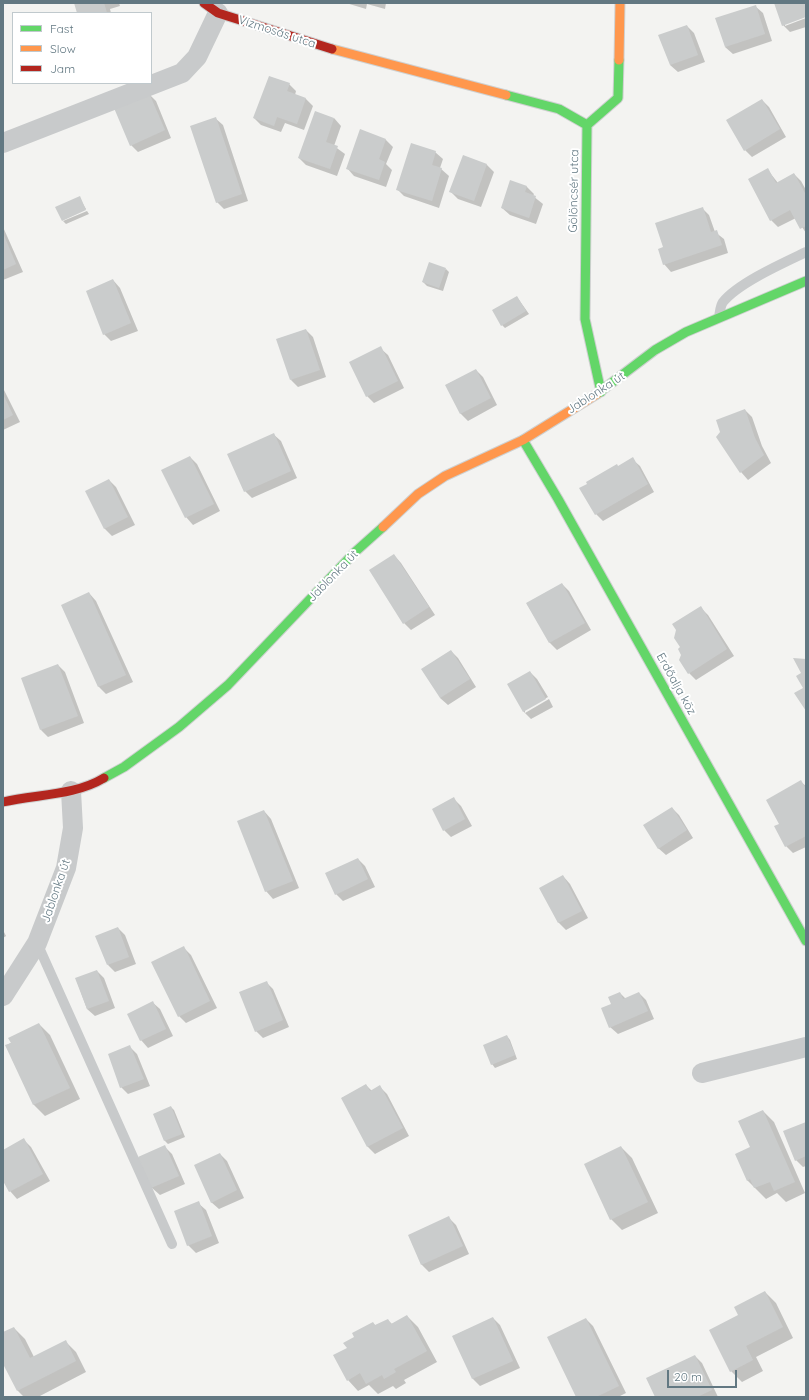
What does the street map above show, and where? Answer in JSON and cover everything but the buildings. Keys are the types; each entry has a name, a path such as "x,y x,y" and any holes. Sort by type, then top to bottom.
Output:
{"street":[{"path":"587,125 618,98 620,3"},
{"name":"Vízmosás utca","path":"3,143 182,73 197,57 211,8 327,48 559,109 587,125"},
{"name":"Gölöncsér utca","path":"587,125 585,319 601,392"},
{"name":"Jablonka út","path":"3,996 37,943 66,868 73,828 71,791 94,784 124,767 179,727 228,685 355,552 418,494 445,476 523,440 601,392 655,350 686,332 806,281"},
{"name":"Erdőalja köz","path":"523,440 562,506 806,941"},
{"path":"3,802 29,796 71,791"},
{"path":"702,1073 806,1047"}],"lane":[{"path":"719,317 722,304 734,292 780,264 806,252"},
{"path":"37,943 172,1244"}],"traffic: fast":[{"path":"601,392 585,319 587,125 618,98 619,60"},
{"path":"506,95 559,109 587,125"},
{"path":"597,394 655,350 686,332 806,281"},
{"path":"523,440 558,499 806,941"},
{"path":"104,778 124,767 179,727 228,685 355,552 383,527"}],"traffic: slow":[{"path":"619,60 620,3"},
{"path":"332,49 506,95"},
{"path":"383,527 418,494 445,476 523,440 597,394"}],"traffic: jam":[{"path":"204,3 218,13 332,49"},
{"path":"3,802 68,791 92,784 104,778"}]}
